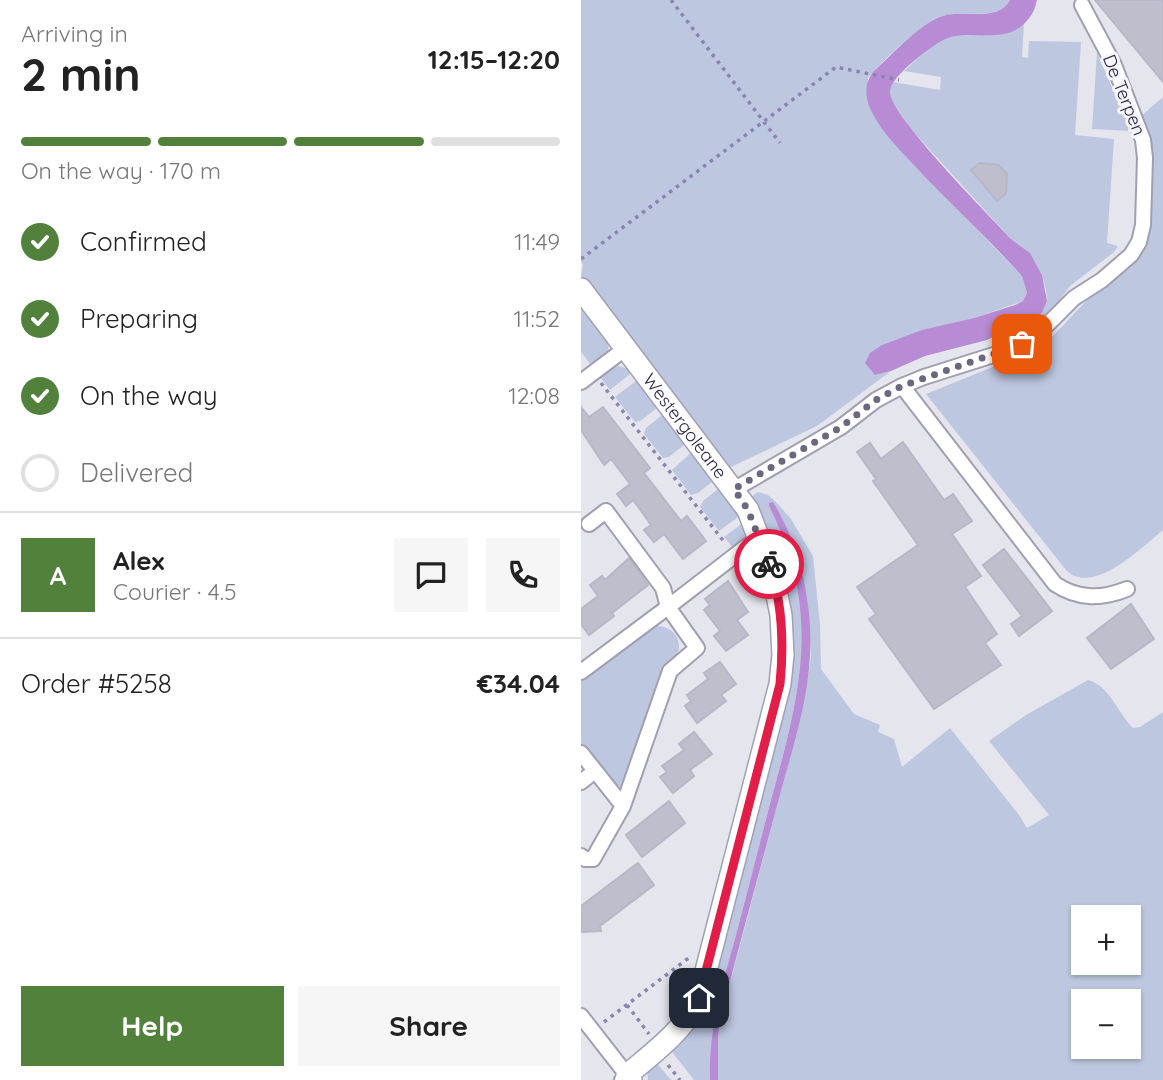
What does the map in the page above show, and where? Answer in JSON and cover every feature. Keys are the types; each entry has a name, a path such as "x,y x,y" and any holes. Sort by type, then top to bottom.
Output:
{"street":[{"name":"De Terpen","path":"734,489 841,427 876,400 902,386 1006,351 1036,337 1074,298 1118,268 1131,255 1139,242 1143,225 1143,140 1114,65 1082,5"},
{"name":"Westergoleane","path":"581,289 748,510 773,576 781,615 783,655 780,684 699,998 691,1015 627,1078"},
{"path":"587,378 626,348"},
{"path":"902,386 1055,584 1066,592 1095,597 1108,596 1127,589"},
{"path":"581,856 593,859 623,806 670,671 697,648 668,607 663,588 606,511 589,524"},
{"path":"581,672 760,536"},
{"path":"581,753 623,806"},
{"path":"581,782 595,771"},
{"path":"581,1016 627,1078"}],"path":[{"path":"671,0 780,143"},
{"path":"581,259 836,67 899,80"},
{"path":"587,378 735,556"},
{"path":"593,1031 699,950 711,954"},
{"path":"627,1005 659,1047"}],"shaded area":[{"path":"581,0 1010,0 998,11 952,14 925,26 903,42 875,70 868,78 868,89 877,121 895,144 1022,276 1027,293 1023,301 882,345 875,375 891,371 817,426 729,468 581,276"},
{"path":"1010,0 1037,0 1024,24 1005,34 963,35 943,40 904,70 890,91 894,103 922,142 1011,239 1030,253 1042,275 1047,301 1042,313 987,340 925,356 875,375 865,363 870,353 882,345 922,330 1015,305 1023,301 1027,293 1022,276 888,136 869,106 866,92 867,83 874,71 925,25 951,14 997,11 1005,7"},
{"path":"1024,23 1022,57 1028,58 1029,41 1081,42 1075,135 1114,139 1107,243 1118,246 1070,286 1049,315 1029,320 1042,313 1047,301 1042,275 1030,253 1011,239 910,128 890,98 893,82 940,90 941,77 904,71 943,39 969,34 1006,34","holes":["1001,165 1000,193 980,167"]},
{"path":"1097,52 1130,131 1092,129"},
{"path":"1163,97 1163,530 1130,557 1103,574 1090,578 1077,577 1066,570 926,394 1035,350 1130,263 1151,153 1151,139 1141,116"},
{"path":"581,302 609,345 607,353 591,365 581,352"},
{"path":"619,366 634,371 610,390 600,377 611,368"},
{"path":"640,378 661,405 635,422 615,397"},
{"path":"666,412 689,441 669,457 663,458 644,434 646,428"},
{"path":"695,449 717,478 698,493 691,495 672,470"},
{"path":"723,485 741,515 719,531 700,507 703,501"},
{"path":"758,492 768,495 791,519 813,556 820,625 821,669 854,714 880,725 878,732 894,739 902,767 950,728 1027,828 1049,815 989,741 1026,715 1088,680 1096,683 1108,694 1133,728 1140,727 1163,712 1163,1080 718,1080 721,1017 799,723 811,654 807,598 796,551 769,506 786,545 796,581 801,617 798,687 782,760 721,991 714,1026 710,1080 694,1080 669,1048 687,1032 790,679 766,529 751,497"},
{"path":"773,502 791,537 803,576 809,616 809,672 799,724 721,1017 718,1080 710,1080 711,1044 717,1009 782,760 798,687 801,617 796,581 786,545 769,506 769,503"},
{"path":"744,522 745,536 733,548 724,537"},
{"path":"653,626 667,628 677,637 679,647 674,659 659,679 625,784 618,787 611,783 581,743 581,681"},
{"path":"655,1061 671,1080 648,1080 647,1069"}],"building":[{"path":"1095,0 1163,0 1163,82"},
{"path":"980,163 999,165 1007,174 1006,193 997,201 971,170"},
{"path":"581,407 589,417 603,407 650,468 644,473 681,521 687,516 706,541 683,559 664,534 654,542 644,530 651,525 633,500 626,506 617,494 630,484 611,459 604,465 581,430"},
{"path":"903,442 944,500 953,494 972,521 952,534 981,576 965,587 997,634 985,643 1001,665 934,709 869,619 876,614 857,587 918,545 873,481 876,479 857,452 870,443 881,459"},
{"path":"1004,549 1052,611 1019,636 1011,624 1022,616 983,565"},
{"path":"629,558 648,585 589,635 581,624 581,609 598,596 590,585 602,576 605,580"},
{"path":"728,581 748,612 737,620 748,635 726,651 714,636 720,631 704,610 710,605 705,599"},
{"path":"1131,604 1154,639 1111,669 1087,638"},
{"path":"720,662 736,684 721,695 726,701 697,723 685,706 691,701 687,695 708,679 704,673"},
{"path":"694,732 712,754 690,770 694,776 673,793 660,777 667,772 662,766 684,750 679,744"},
{"path":"669,801 685,823 642,857 626,835"},
{"path":"638,863 654,885 600,926 601,931 581,932 581,906"}],"way so far":[{"path":"769,564 748,510 734,489 841,427 876,400 902,386 1022,344"}],"route":[{"path":"699,998 780,684 783,655 781,615 769,564"}]}
